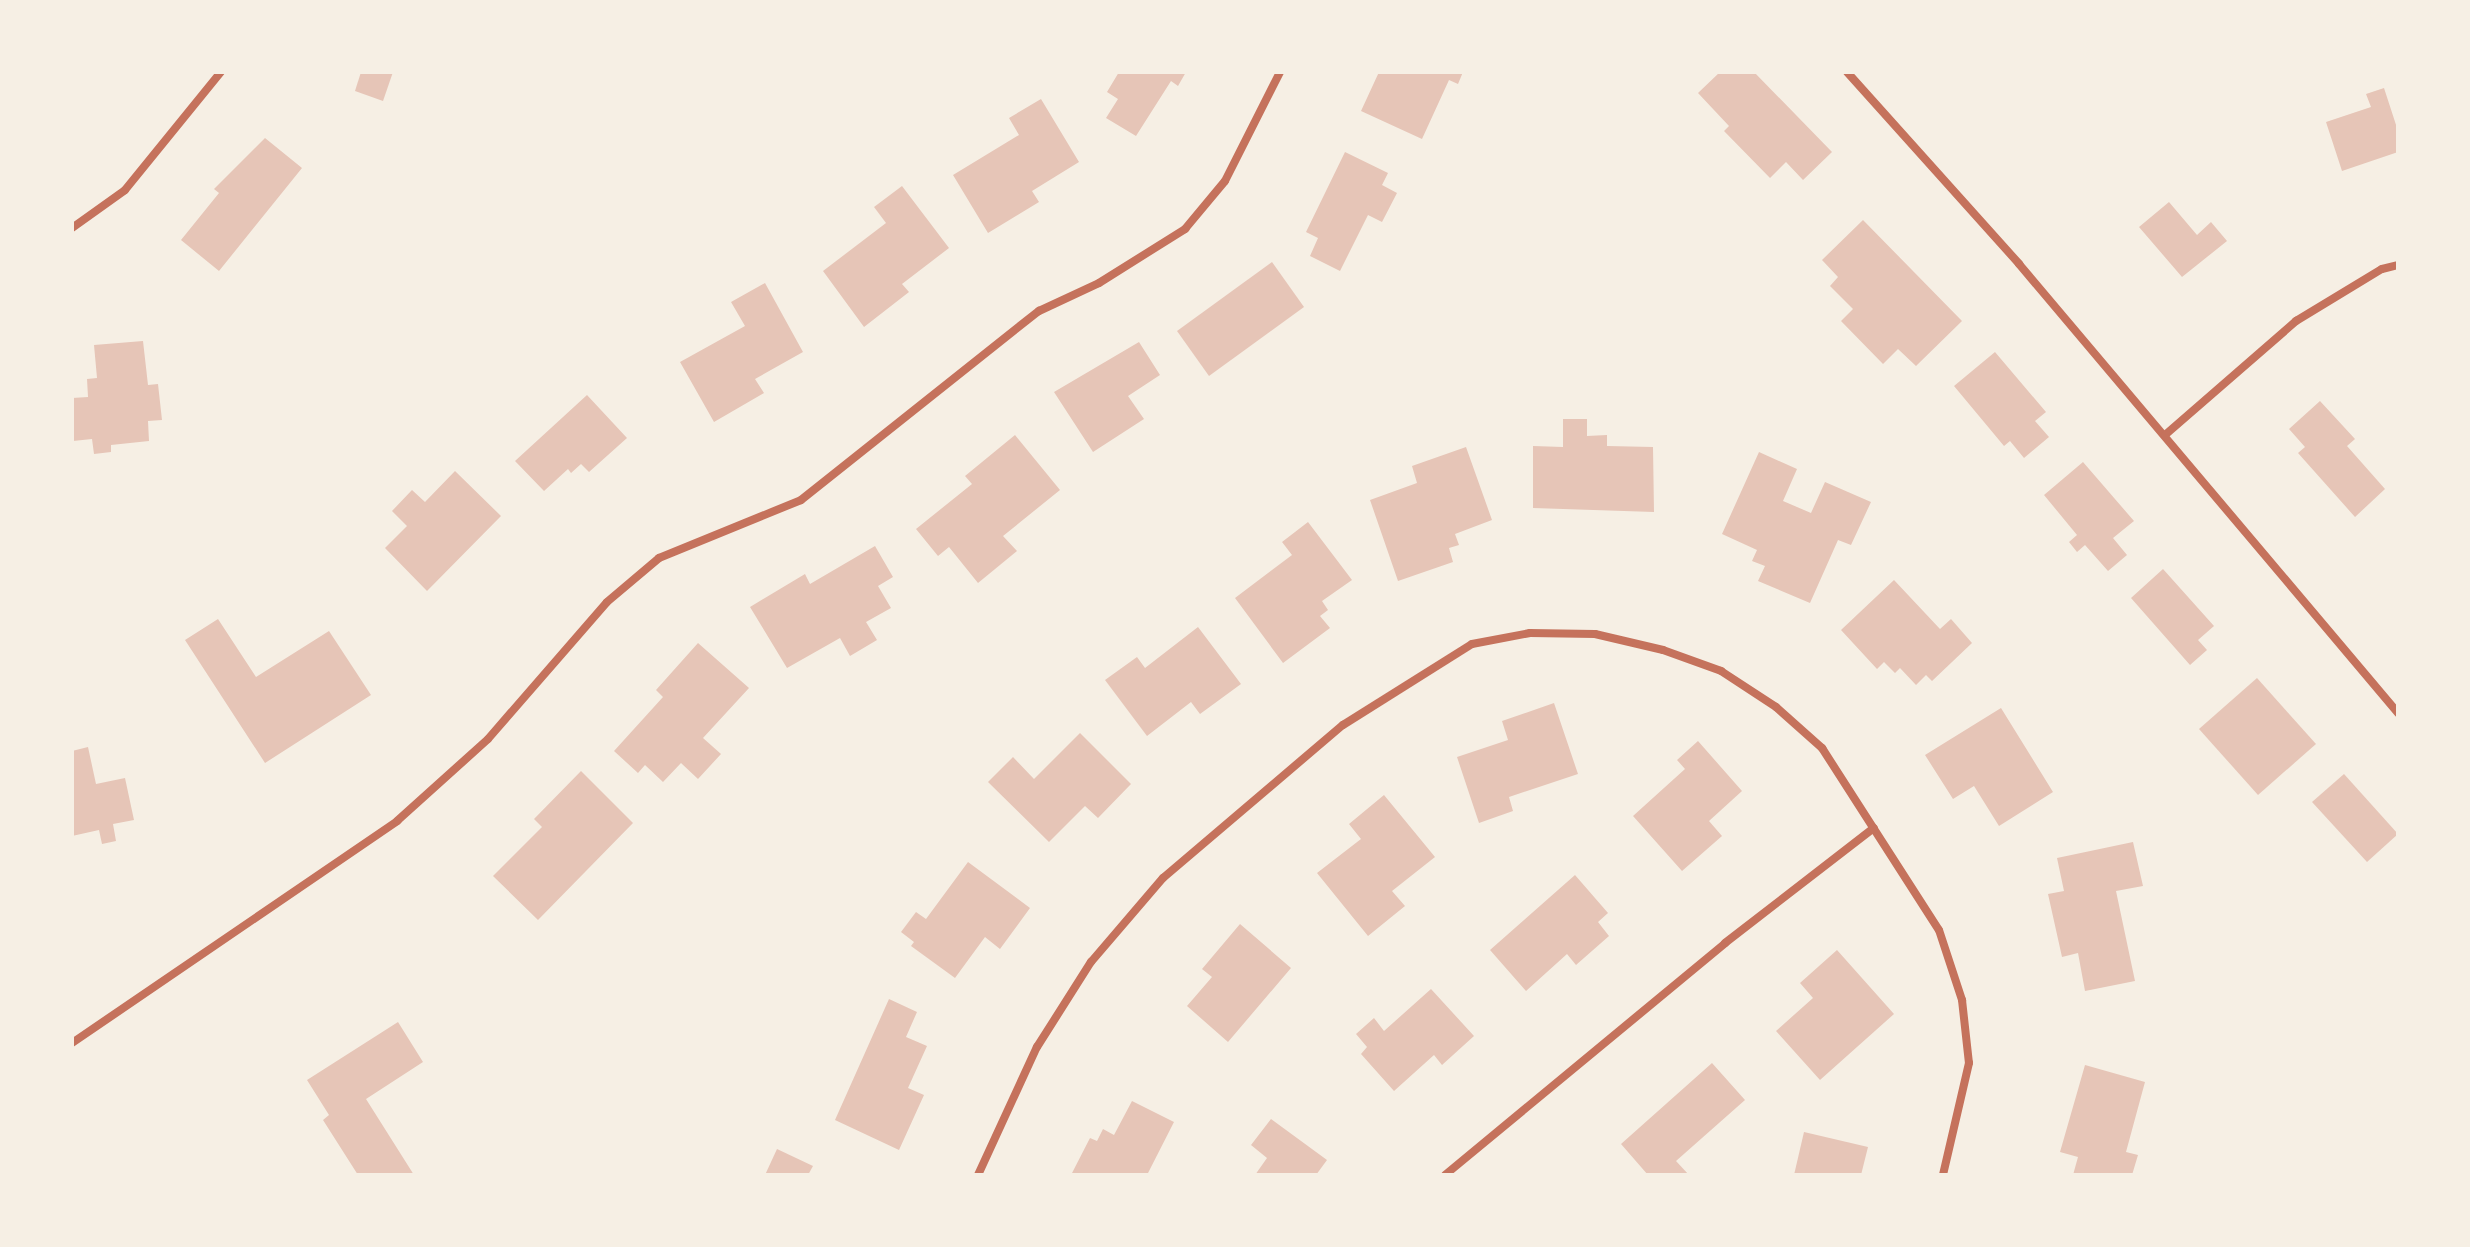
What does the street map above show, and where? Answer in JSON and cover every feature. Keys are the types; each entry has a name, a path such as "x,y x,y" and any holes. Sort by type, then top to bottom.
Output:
{"street":[{"path":"72,228 125,190 221,72"},
{"path":"72,1043 397,821 488,739 607,602 659,558 801,500 1039,311 1099,283 1185,229 1225,181 1280,72"},
{"path":"1847,72 2165,435 2398,713"},
{"path":"2165,435 2296,321 2382,269 2398,265"},
{"path":"978,1175 1037,1047 1091,962 1163,878 1343,725 1472,644 1530,633 1595,634 1663,650 1721,671 1776,707 1822,748 1939,930 1962,1000 1969,1063 1943,1175"},
{"path":"1445,1175 1725,943 1874,828"}],"building":[{"path":"361,72 393,72 383,101 355,91"},
{"path":"1119,72 1186,72 1178,86 1171,81 1136,136 1106,118 1118,99 1107,92"},
{"path":"1379,72 1463,72 1458,84 1449,80 1422,139 1361,111"},
{"path":"1720,72 1754,72 1832,152 1803,180 1786,162 1770,178 1724,131 1729,126 1698,93"},
{"path":"2384,88 2398,131 2398,152 2342,171 2326,122 2371,107 2366,94"},
{"path":"1041,99 1079,162 1032,191 1039,202 988,233 953,175 1019,135 1009,118"},
{"path":"265,138 302,168 219,271 181,240 219,193 214,189"},
{"path":"1345,152 1388,173 1382,185 1397,193 1382,222 1368,215 1340,271 1310,256 1318,238 1306,232"},
{"path":"902,186 949,248 902,284 909,292 864,327 823,271 886,223 874,207"},
{"path":"2169,202 2197,235 2211,222 2227,241 2182,277 2139,227"},
{"path":"1863,220 1962,321 1916,366 1898,349 1883,364 1841,321 1853,309 1830,286 1838,277 1822,260"},
{"path":"1272,262 1304,307 1209,376 1177,331"},
{"path":"765,283 803,352 755,379 764,393 714,422 680,362 745,326 731,302"},
{"path":"143,341 148,385 158,384 162,420 148,421 149,441 111,445 111,452 94,454 92,439 73,441 72,398 88,397 87,379 97,378 94,345"},
{"path":"1139,342 1160,375 1128,396 1144,419 1093,452 1054,392"},
{"path":"1995,352 2046,412 2035,421 2049,437 2024,458 2010,441 2004,446 1954,386"},
{"path":"587,395 627,438 589,472 581,464 571,473 568,469 544,491 515,461"},
{"path":"2320,401 2355,439 2347,446 2385,489 2355,517 2298,453 2305,447 2289,429"},
{"path":"1563,419 1587,419 1587,436 1607,435 1607,446 1653,447 1654,512 1533,508 1533,446 1563,447"},
{"path":"1015,435 1060,490 1003,536 1017,551 978,583 949,547 938,556 916,529 972,484 965,476"},
{"path":"1466,447 1492,520 1455,534 1459,545 1449,548 1453,562 1398,581 1370,500 1417,483 1412,466"},
{"path":"1759,452 1797,469 1783,501 1811,513 1825,482 1871,502 1851,545 1838,540 1810,603 1758,581 1765,566 1752,561 1757,550 1722,534"},
{"path":"2083,462 2134,521 2113,538 2127,555 2108,571 2085,545 2077,552 2069,542 2077,535 2044,495"},
{"path":"455,471 501,516 427,591 385,548 407,526 392,511 412,490 425,502"},
{"path":"1308,522 1352,580 1322,601 1328,610 1320,616 1330,628 1283,663 1235,598 1292,555 1282,542"},
{"path":"875,546 893,577 878,586 891,608 866,622 877,640 850,656 840,638 787,668 750,607 805,574 810,584"},
{"path":"2163,569 2214,626 2198,640 2207,650 2190,665 2131,598"},
{"path":"1894,580 1940,629 1951,619 1972,643 1932,681 1926,675 1916,685 1900,668 1895,673 1884,662 1877,669 1841,630"},
{"path":"218,619 256,677 329,631 371,695 265,763 185,640"},
{"path":"1198,627 1241,684 1200,714 1191,702 1147,736 1105,680 1137,657 1145,668"},
{"path":"698,643 749,688 703,738 721,754 698,779 681,763 663,782 645,765 638,773 614,751 663,697 656,690"},
{"path":"2257,678 2316,744 2258,795 2199,729"},
{"path":"1554,703 1578,774 1509,797 1513,811 1479,823 1457,757 1508,740 1502,721"},
{"path":"2001,708 2053,792 1999,826 1974,786 1953,799 1925,755"},
{"path":"1080,733 1131,784 1098,818 1085,806 1049,842 988,782 1013,757 1034,779"},
{"path":"1698,741 1742,791 1709,821 1722,836 1682,871 1633,816 1685,769 1677,760"},
{"path":"88,747 96,784 125,778 134,820 113,824 116,841 102,844 99,830 72,836 72,751"},
{"path":"581,771 633,823 538,920 493,876 542,827 534,819"},
{"path":"2344,774 2398,834 2367,862 2312,802"},
{"path":"1384,795 1435,857 1392,891 1405,906 1368,936 1317,873 1361,839 1349,824"},
{"path":"2133,842 2143,886 2116,891 2135,981 2085,991 2078,953 2062,957 2048,894 2064,891 2057,858"},
{"path":"968,862 1030,908 1000,949 985,937 955,978 911,946 914,942 901,932 916,912 926,919"},
{"path":"1575,875 1608,913 1598,922 1609,936 1576,965 1567,954 1526,991 1490,950"},
{"path":"1240,924 1291,968 1228,1042 1187,1006 1212,977 1202,969"},
{"path":"1837,950 1894,1014 1820,1080 1776,1031 1813,998 1800,983"},
{"path":"1431,989 1474,1036 1442,1065 1434,1055 1394,1091 1361,1054 1367,1047 1356,1034 1374,1018 1384,1031"},
{"path":"889,999 917,1012 906,1037 927,1046 908,1088 924,1095 899,1150 835,1120"},
{"path":"398,1022 423,1062 366,1099 414,1175 358,1175 323,1120 329,1115 307,1080"},
{"path":"1712,1063 1745,1100 1676,1161 1689,1175 1648,1175 1621,1144"},
{"path":"2085,1065 2145,1082 2126,1152 2138,1155 2132,1175 2073,1175 2078,1157 2060,1152"},
{"path":"1132,1101 1174,1122 1147,1175 1071,1175 1090,1138 1097,1141 1103,1129 1114,1135"},
{"path":"1271,1119 1327,1160 1316,1175 1255,1175 1267,1158 1251,1145"},
{"path":"1804,1132 1868,1147 1861,1175 1794,1175"},
{"path":"777,1149 813,1166 808,1175 765,1175"}]}
